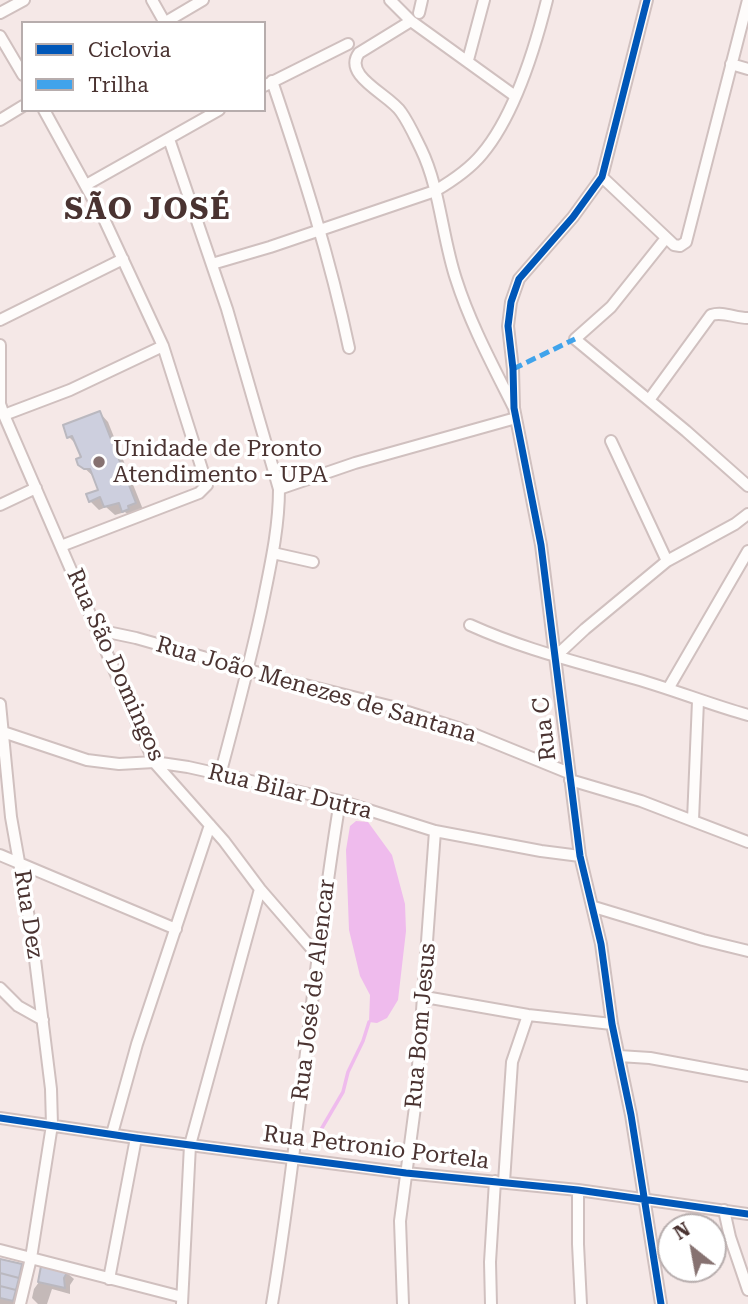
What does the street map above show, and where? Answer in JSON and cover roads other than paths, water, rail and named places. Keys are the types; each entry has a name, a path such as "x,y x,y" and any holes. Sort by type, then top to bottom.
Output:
{"street":[{"path":"0,13 24,0"},
{"path":"152,0 163,21"},
{"path":"167,21 203,0"},
{"path":"390,0 515,96"},
{"path":"415,17 422,0"},
{"path":"468,60 484,0"},
{"path":"212,264 435,191 456,178 482,155 515,96 536,44 547,0"},
{"path":"647,0 602,177 677,246 683,244 688,236 748,0"},
{"name":"Rua C","path":"415,17 359,53 355,58 355,69 401,111 424,156 456,279 515,413"},
{"path":"0,36 21,72"},
{"path":"348,44 268,84 321,230 334,275 349,348"},
{"path":"732,64 748,69"},
{"path":"0,120 21,107"},
{"path":"45,112 86,184 163,346 207,483 206,489 199,493 61,546"},
{"path":"86,184 214,112"},
{"path":"169,139 212,264 279,489 279,517 273,553 248,669 220,775"},
{"name":"Rua C","path":"602,177 573,217 519,279 513,292 509,326 515,413 541,545 580,856 594,907 661,1304"},
{"path":"666,238 611,307 575,339 748,486"},
{"path":"0,320 122,259"},
{"path":"649,400 711,315 720,312 736,318 748,318"},
{"name":"Rua São Domingos","path":"0,345 2,410 155,762 318,956"},
{"path":"2,410 70,390 163,346"},
{"path":"279,489 515,413"},
{"path":"611,441 667,561"},
{"path":"0,505 36,488"},
{"path":"555,656 667,561 735,524 748,514"},
{"path":"667,689 748,551"},
{"path":"273,553 313,562"},
{"path":"470,625 509,642 748,714"},
{"name":"Rua João Menezes de Santana","path":"99,630 438,721 517,750 569,777 748,842"},
{"path":"692,820 698,701"},
{"name":"Rua Dez","path":"0,704 11,817 20,863 51,1089 52,1125 20,1304"},
{"name":"Rua Bilar Dutra","path":"1,731 88,760 119,764 155,762 340,801 435,831 580,856"},
{"name":"Rua José de Alencar","path":"272,1304 295,1159 303,1070 340,801"},
{"path":"112,1134 137,1044 210,825"},
{"name":"Rua Bom Jesus","path":"403,1304 400,1248 425,997 435,831"},
{"path":"0,855 176,929"},
{"path":"0,1250 182,1301 190,1145 260,889"},
{"path":"594,907 748,951"},
{"path":"0,988 18,1006 43,1020"},
{"path":"425,997 528,1015 612,1024"},
{"path":"491,1304 490,1262 512,1062 528,1015"},
{"path":"619,1056 650,1058 748,1076"},
{"name":"Rua Petronio Portela","path":"0,1118 295,1159 579,1190 748,1214"},
{"path":"109,1279 136,1138"},
{"path":"579,1190 581,1304"},
{"path":"724,1210 748,1290"}],"waterway":[{"path":"319,1133 343,1092 348,1072 369,1022"}],"place":[{"name":"Unidade de Pronto Atendimento - UPA","path":"99,462"}],"district":[{"name":"SÃO JOSÉ","path":"148,210"}]}
